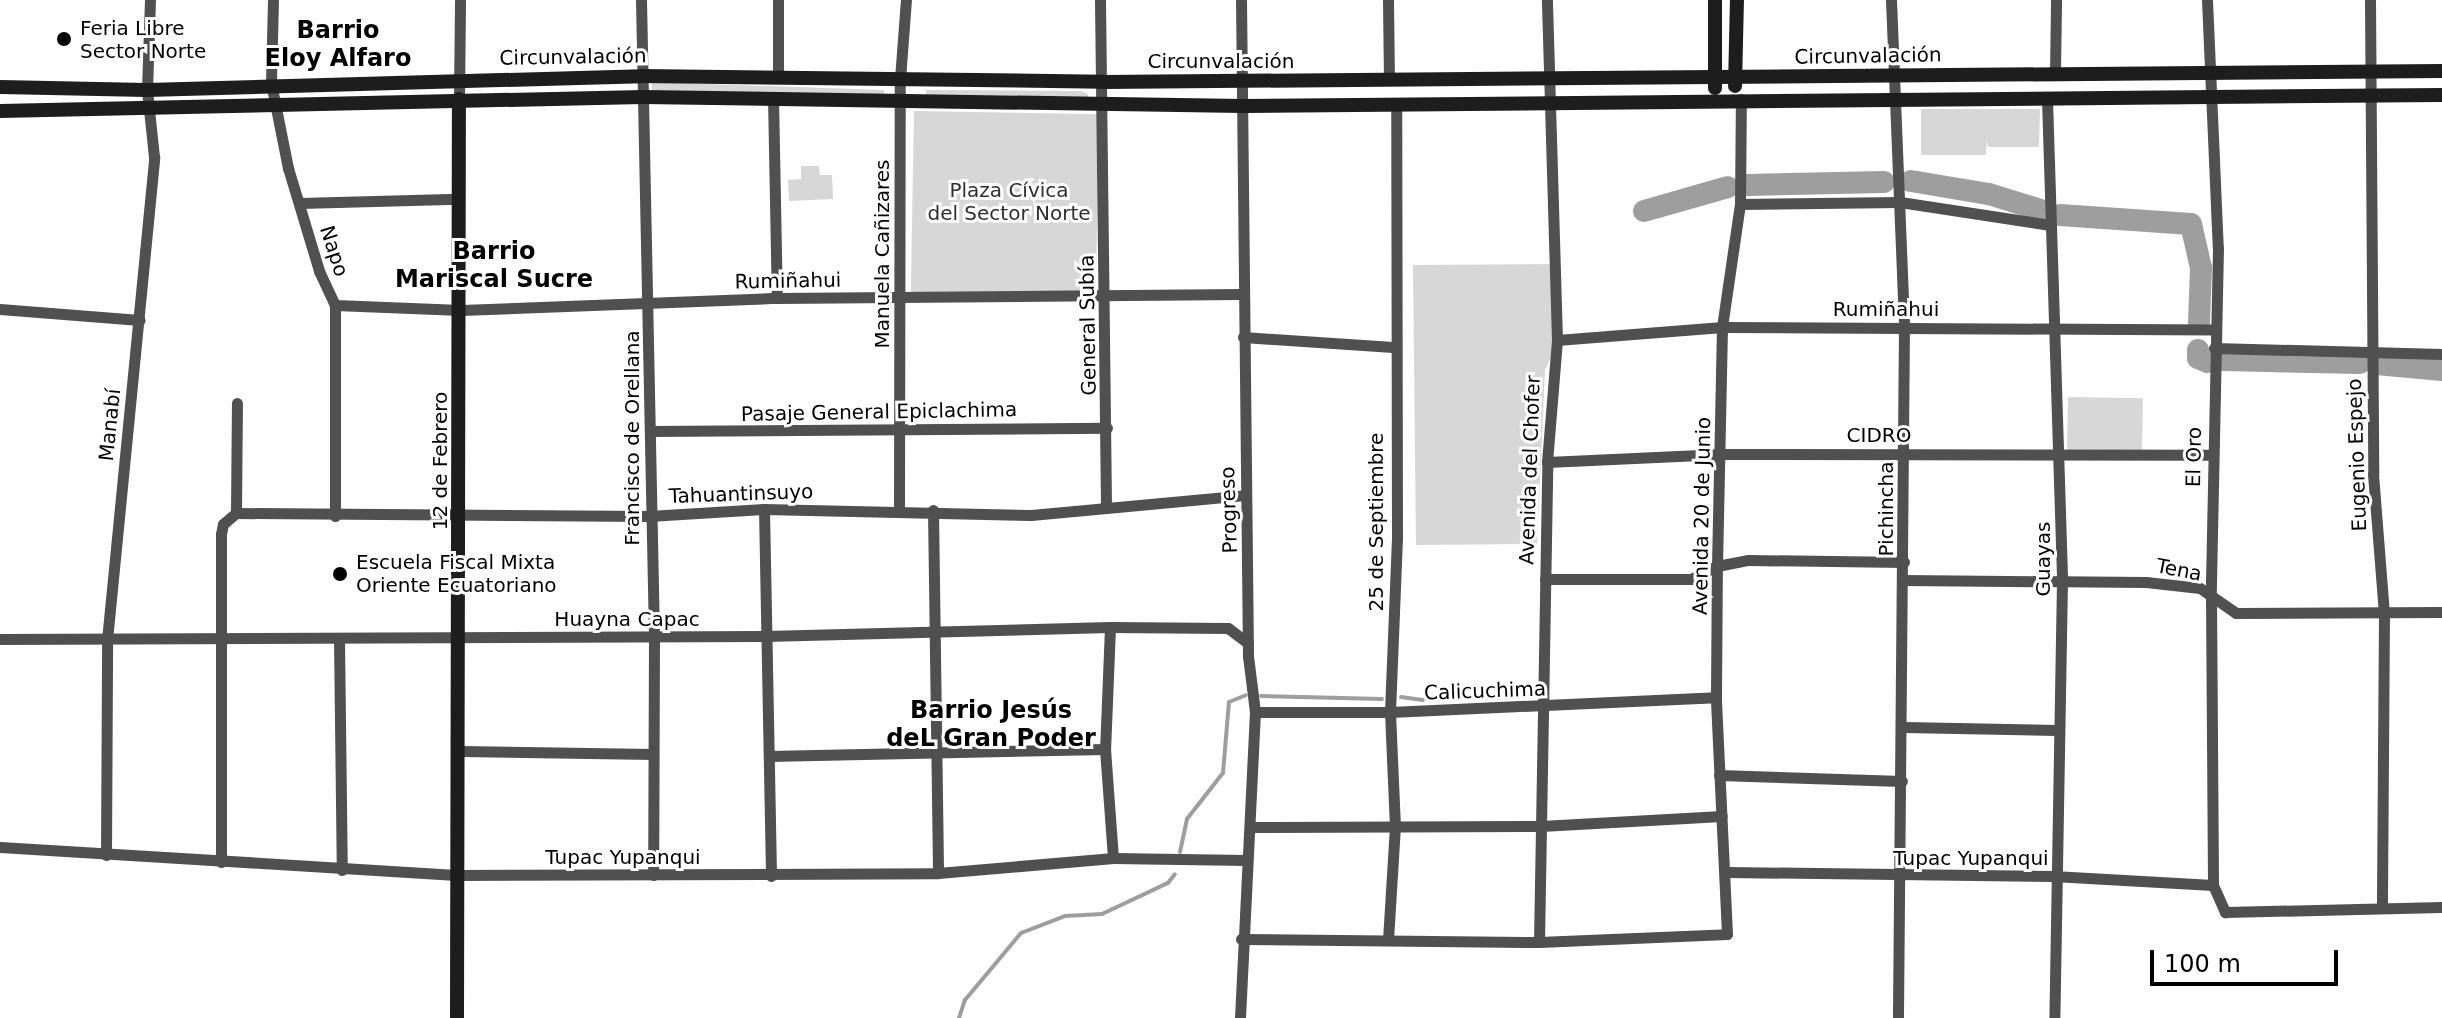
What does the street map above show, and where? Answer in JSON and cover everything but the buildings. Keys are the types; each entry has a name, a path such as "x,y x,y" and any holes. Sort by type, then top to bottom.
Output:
{"main road":[{"path":"1715,0 1715,99"},
{"path":"1737,0 1738,99"},
{"name":"Circunvalación","path":"0,87 147,90 459,78 778,75 1103,82 2442,71"},
{"name":"Circunvalación","path":"0,111 643,97 1243,106 1715,99 2442,95"},
{"name":"12 de Febrero","path":"457,1018 460,875 459,99"}],"street":[{"name":"Manabí","path":"106,855 107,640 154,157 152,108 147,90 150,0"},
{"name":"Napo","path":"273,0 271,83 278,103 288,168 319,271 335,305 335,516"},
{"name":"12 de Febrero","path":"459,99 460,0"},
{"name":"Francisco de Orellana","path":"641,0 649,303 649,516 654,637 653,875"},
{"path":"778,0 778,75"},
{"name":"Manuela Cañizares","path":"899,509 900,79 906,0"},
{"name":"General Subía","path":"1100,0 1106,506"},
{"name":"Progreso","path":"1240,1018 1241,939 1251,827 1255,712 1248,643 1241,294 1241,0"},
{"path":"1388,0 1389,80"},
{"name":"Avenida del Chofer","path":"1539,942 1547,462 1557,340 1547,0"},
{"name":"Pichincha","path":"1891,0 1904,326 1904,727 1898,1018"},
{"path":"2055,74 2056,0"},
{"name":"El Oro","path":"2207,0 2207,72 2212,97 2215,330 2211,596 2213,885 2225,912 2382,908"},
{"name":"Eugenio Espejo","path":"2370,0 2368,72 2371,96 2373,474 2384,613 2382,908"},
{"path":"773,97 777,298"},
{"name":"Avenida 20 de Junio","path":"1539,942 1727,934 1728,872 1716,697 1717,566 1722,454 1722,327 1740,204 1738,99"},
{"name":"Guayas","path":"2047,99 2062,581 2053,876 2054,1018"},
{"name":"25 de Septiembre","path":"1388,940 1395,827 1390,712 1397,539 1393,347 1396,104"},
{"path":"300,203 458,199"},
{"path":"1740,204 1900,202 2050,225"},
{"name":"Rumiñahui","path":"335,305 461,310 777,298 1241,294"},
{"path":"0,309 140,320"},
{"name":"Rumiñahui","path":"1557,340 1722,327 2215,330"},
{"path":"1243,337 1393,347"},
{"path":"2214,348 2442,354"},
{"path":"221,862 221,534 223,524 236,513 237,403"},
{"name":"Pasaje General Epiclachima","path":"650,431 1107,428"},
{"name":"CIDRO","path":"1547,462 1722,454 2212,455"},
{"name":"Tahuantinsuyo","path":"236,513 649,516 764,509 899,509 1056,514 1106,506 1245,495"},
{"path":"764,509 771,876"},
{"path":"933,510 938,873"},
{"path":"1545,579 1691,579 1717,566 1748,560 1904,562"},
{"name":"Tena","path":"1903,580 2146,582 2200,588 2236,613 2442,612"},
{"path":"1248,643 1228,628 1249,605"},
{"path":"1110,627 1105,749 1113,858"},
{"name":"Huayna Capac","path":"0,639 766,636 1110,627 1228,628"},
{"path":"339,639 342,870"},
{"name":"Calicuchima","path":"1255,712 1390,712 1716,697"},
{"path":"1904,727 2056,730"},
{"path":"769,756 1105,749"},
{"path":"460,751 653,754"},
{"path":"1719,775 1902,781"},
{"path":"1251,827 1541,826 1722,816"},
{"name":"Tupac Yupanqui","path":"0,847 460,875 938,873 1113,858 1246,860"},
{"name":"Tupac Yupanqui","path":"1728,872 2053,876 2213,885"},
{"path":"2382,908 2442,907"},
{"path":"1241,939 1539,942"}],"green space":[{"path":"651,82 884,90 884,100 653,95"},
{"path":"926,90 1081,91 1088,94 1088,105 926,100"},
{"path":"1921,109 2040,109 2039,147 1988,147 1987,139 1986,155 1921,155"},
{"name":"Plaza Cívica del Sector Norte","path":"914,111 1099,114 1096,297 911,294"},
{"path":"801,166 819,166 820,175 832,175 833,199 789,201 788,180 801,179"},
{"path":"1552,264 1555,349 1545,370 1537,544 1416,545 1413,265"},
{"path":"2068,397 2143,398 2142,452 2067,451"}],"waterway":[{"path":"1911,181 1989,194 2044,211"},
{"path":"1748,185 1884,182"},
{"path":"1644,211 1728,187"},
{"path":"2060,215 2191,224 2201,268 2199,323"},
{"path":"2198,350 2198,358 2207,362"},
{"path":"2223,360 2360,363"},
{"path":"2377,364 2442,370"},
{"path":"1180,852 1187,819 1223,773 1229,702 1246,695"},
{"path":"1261,696 1382,699"},
{"path":"1401,697 1423,700"},
{"path":"1446,698 1532,697"},
{"path":"959,1018 965,1000 1021,933 1065,916 1102,914 1168,883 1175,874"}],"place":[{"name":"Feria Libre Sector Norte","path":"64,39"},
{"name":"Escuela Fiscal Mixta Oriente Ecuatoriano","path":"340,574"}],"district":[{"name":"Barrio Eloy Alfaro","path":"338,45"},
{"name":"Barrio Mariscal Sucre","path":"494,266"},
{"name":"Barrio Jesús deL Gran Poder","path":"991,725"}]}
